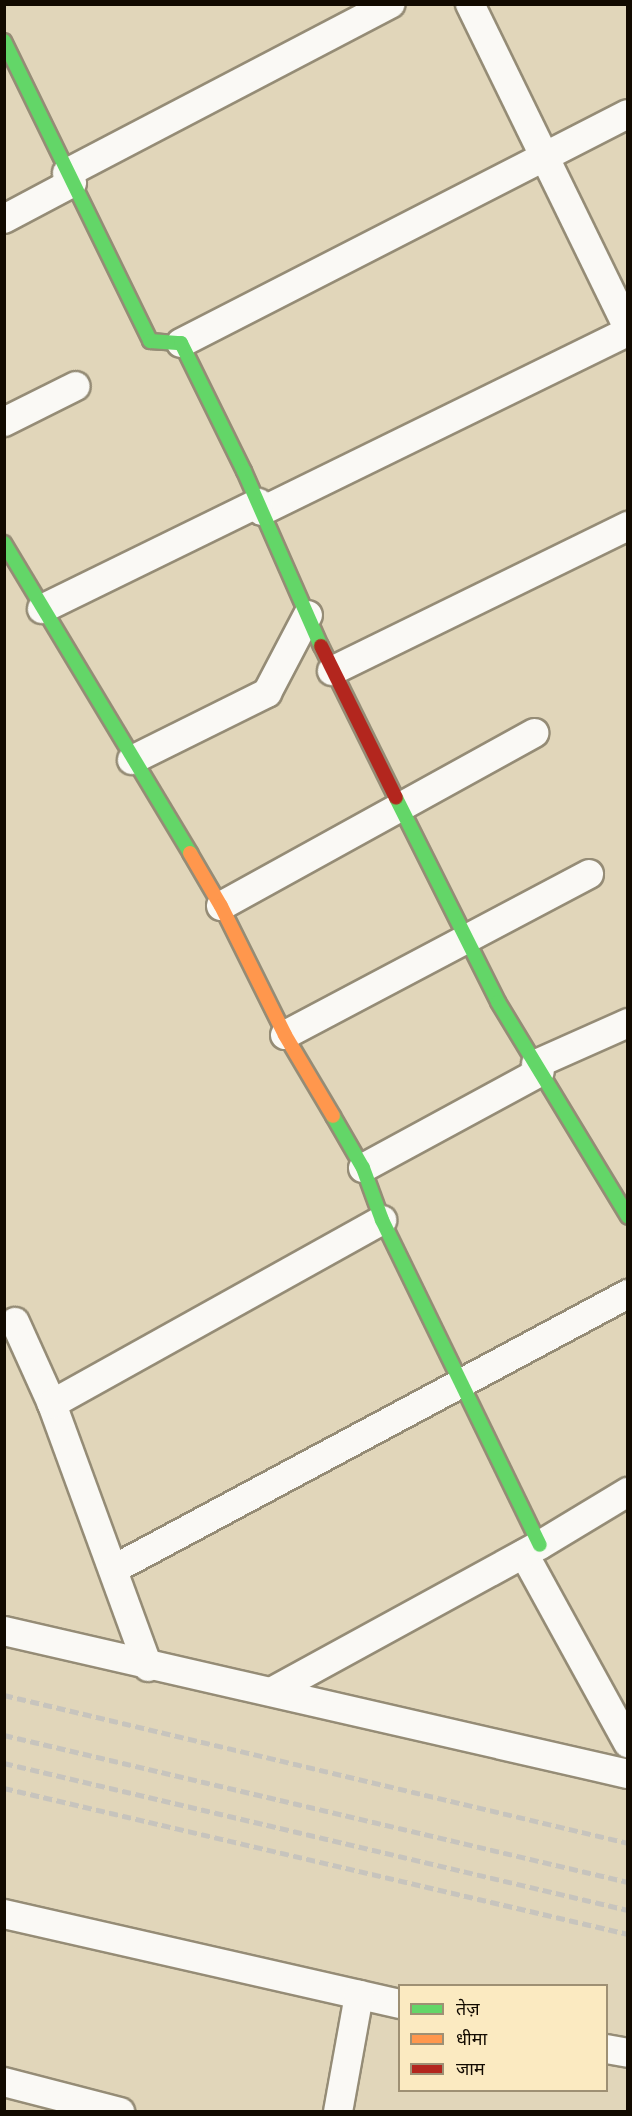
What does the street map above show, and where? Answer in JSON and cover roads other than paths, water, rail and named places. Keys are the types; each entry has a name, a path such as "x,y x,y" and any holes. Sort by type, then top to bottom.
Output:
{"street":[{"path":"4,219 70,178 390,4"},
{"path":"42,609 627,330 470,4"},
{"path":"4,41 150,341 181,343 627,114"},
{"path":"181,343 260,507 332,671 466,939 538,1068 627,1217"},
{"path":"4,422 76,386"},
{"path":"332,671 627,526"},
{"path":"4,543 221,906 285,1035 363,1168 382,1220 459,1384 532,1549 627,1743"},
{"path":"132,760 267,693 308,615"},
{"path":"221,906 398,805 534,733"},
{"path":"285,1035 589,874"},
{"path":"363,1168 538,1068 627,1023"},
{"path":"52,1404 382,1220"},
{"path":"114,1569 627,1294"},
{"path":"15,1322 52,1404 148,1667"},
{"path":"273,1691 532,1549 627,1492"},
{"path":"4,1631 148,1667 273,1691 627,1774"},
{"path":"4,1914 398,2004"},
{"path":"338,2112 359,1995"},
{"path":"608,2049 627,2053"},
{"path":"4,2082 120,2112"}],"railway":[{"path":"4,1695 628,1843"},
{"path":"4,1735 628,1882"},
{"path":"4,1763 628,1910"},
{"path":"4,1788 628,1934"}]}
